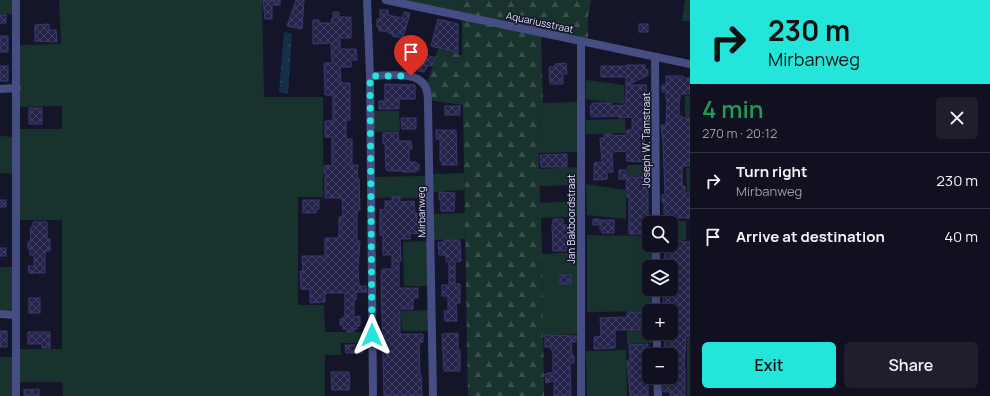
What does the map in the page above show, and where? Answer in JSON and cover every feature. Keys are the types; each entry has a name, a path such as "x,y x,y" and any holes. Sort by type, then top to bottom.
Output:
{"street":[{"path":"16,0 16,396"},
{"path":"367,0 370,76 373,396"},
{"name":"Aquariusstraat","path":"386,0 690,64"},
{"name":"Jan Bakboordstraat","path":"581,41 581,396"},
{"name":"Joseph W. Tamstraat","path":"655,57 656,216"},
{"name":"Mirbanweg","path":"370,76 411,76 420,80 426,88 429,112 433,396"},
{"path":"0,89 16,88"},
{"path":"0,314 16,315"},
{"path":"657,384 658,396"}],"green space":[{"path":"0,0 14,0 14,14 0,14"},
{"path":"59,0 262,0 264,97 323,97 323,197 298,197 298,305 324,305 325,332 370,332 371,343 341,343 341,355 325,355 325,396 63,396 62,382 19,382 19,349 62,349 62,220 19,220 20,129 62,129 62,106 20,107 20,45 61,44"},
{"path":"404,0 459,0 467,14"},
{"path":"459,0 591,0 588,17 588,40 467,14"},
{"path":"685,0 690,0 690,21 682,21"},
{"path":"462,19 541,36 543,103 538,138 542,254 544,396 468,396 463,105 429,100 427,84 438,49 462,55"},
{"path":"586,80 624,85 625,104 586,99"},
{"path":"685,96 690,96 690,117 685,117"},
{"path":"580,102 581,152 538,153 538,138 543,103"},
{"path":"373,111 399,111 400,131 373,132"},
{"path":"625,119 626,133 586,134 586,120"},
{"path":"0,136 15,137 14,174 0,173"},
{"path":"627,165 653,165 653,176 627,176"},
{"path":"581,167 581,185 539,186 539,169"},
{"path":"686,168 690,168 690,192 687,192"},
{"path":"464,173 464,190 432,192 432,174"},
{"path":"428,176 428,198 374,198 374,177"},
{"path":"586,184 626,190 626,219 587,215"},
{"path":"581,201 582,216 540,218 540,203"},
{"path":"465,213 465,239 434,240 433,214"},
{"path":"678,221 686,221 686,240 678,240"},
{"path":"587,235 642,236 642,252 653,252 653,260 642,260 642,296 653,296 653,304 642,304 642,311 587,312"},
{"path":"428,241 429,286 404,286 403,242"},
{"path":"582,252 582,334 543,335 542,254"},
{"path":"0,267 14,267 13,309 8,311 0,311"},
{"path":"431,310 431,331 402,331 401,311"},
{"path":"642,330 642,340 653,340 653,343 627,344 627,331"},
{"path":"687,338 690,338 690,396 687,396"},
{"path":"626,350 627,396 587,396 586,351"},
{"path":"0,357 12,357 12,396 0,396"}],"water":[{"path":"284,32 292,34 288,94 279,92"}],"building":[{"path":"263,0 280,0 280,5 272,5 272,19 265,19"},
{"path":"296,0 304,0 302,29 287,26"},
{"path":"380,10 388,10 388,15 402,18 404,12 410,13 403,38 392,36 393,34 388,33 389,31 379,31 379,27 377,27 377,19 380,19"},
{"path":"333,12 339,12 339,17 351,17 351,38 340,38 340,49 356,49 357,60 351,60 351,67 340,67 341,83 350,83 350,120 346,120 346,139 352,139 352,165 358,165 357,178 359,178 360,210 357,210 357,241 360,241 358,268 359,286 366,286 367,292 356,292 356,300 354,300 354,317 360,316 360,326 357,326 357,329 354,329 354,331 347,332 347,329 343,329 343,325 340,325 340,319 345,317 345,293 325,293 325,302 310,303 310,289 301,289 300,271 303,271 302,256 325,256 325,238 339,238 339,217 343,217 342,198 325,198 324,166 332,165 332,137 325,137 325,121 333,121 333,95 325,95 324,63 332,63 331,43 313,44 313,20 319,20 319,23 332,23 331,19 333,19"},
{"path":"0,15 6,15 6,23 0,23"},
{"path":"438,19 458,24 458,53 431,46"},
{"path":"49,24 49,30 56,30 57,42 35,41 35,25"},
{"path":"639,24 648,24 648,32 639,32"},
{"path":"0,36 8,36 8,52 0,52"},
{"path":"406,48 435,58 432,66 428,65 424,72 418,71 420,66 418,65 420,57 403,58 402,49"},
{"path":"566,63 567,74 563,74 563,84 550,84 549,67 555,67 555,64"},
{"path":"645,65 645,69 648,70 648,75 628,85 646,85 647,103 644,103 645,162 626,161 627,151 612,152 613,172 607,172 607,179 594,180 594,163 602,162 600,138 604,138 604,134 612,134 612,136 627,135 627,130 632,130 632,117 591,117 590,106 592,106 592,103 612,103 612,106 626,105 626,77 601,77 601,66"},
{"path":"0,66 8,66 8,81 0,81"},
{"path":"666,76 683,76 683,78 690,78 690,94 680,94 679,116 682,116 682,118 690,118 690,166 682,166 682,186 685,186 685,193 690,193 690,218 678,218 678,216 667,216 667,214 664,214 664,202 662,202 662,195 665,195 661,125 666,125 667,100 666,92 662,92 662,85 666,85"},
{"path":"385,84 415,85 415,99 399,99 399,109 379,109 379,101 385,101"},
{"path":"445,106 460,106 460,115 445,115"},
{"path":"29,108 42,108 42,124 29,124"},
{"path":"401,118 416,118 416,129 402,129"},
{"path":"436,130 456,130 457,165 442,165 442,161 440,161 440,139 436,139"},
{"path":"398,132 399,141 411,141 412,149 409,149 409,162 416,162 416,164 419,164 419,170 416,170 416,172 386,170 383,133"},
{"path":"567,154 567,167 541,167 540,155"},
{"path":"619,170 626,170 626,179 619,179"},
{"path":"627,177 646,177 646,189 648,189 648,216 642,216 642,234 629,234 629,197 627,197"},
{"path":"439,192 455,193 454,211 441,211"},
{"path":"392,197 400,197 400,202 414,201 415,213 417,213 417,222 421,222 421,234 410,233 410,239 400,239 401,261 399,261 399,288 418,288 418,298 413,298 413,309 400,309 400,334 423,334 423,342 419,343 422,396 384,396 381,274 382,275 382,269 392,269 392,255 383,255 383,235 380,235 380,209 385,210 385,201 392,201"},
{"path":"0,200 6,200 6,207 0,207"},
{"path":"303,200 319,200 319,209 316,209 316,213 303,213"},
{"path":"553,219 563,219 563,225 566,225 568,247 566,247 566,251 553,251"},
{"path":"593,219 599,219 599,225 593,225"},
{"path":"600,220 614,220 614,233 602,233 602,230 600,230"},
{"path":"33,222 47,222 47,239 50,239 50,251 46,251 45,255 45,273 29,273 28,266 34,266 34,255 30,255 30,249 28,249 28,242 30,242 31,227 33,227"},
{"path":"444,240 460,240 461,261 455,262 455,284 460,284 460,303 456,303 457,321 445,321 444,311 448,311 448,296 442,296 442,285 449,285 449,262 446,262 446,255 439,255 438,242 444,242"},
{"path":"678,241 690,242 690,337 686,336 684,369 685,396 670,396 670,392 663,392 663,384 678,384 678,348 666,348 666,346 664,346 664,340 678,340 678,304 663,304 664,296 678,296 678,260 664,260 665,252 678,252"},
{"path":"0,248 6,248 6,256 0,256"},
{"path":"560,275 571,275 571,284 560,284"},
{"path":"29,298 40,298 40,313 29,313"},
{"path":"627,312 642,312 642,324 640,324 640,330 615,330 615,348 594,349 594,337 601,336 600,318 627,317"},
{"path":"0,331 7,331 7,347 0,347"},
{"path":"28,332 50,332 50,348 42,348 42,344 28,344"},
{"path":"458,333 460,371 444,371 442,334"},
{"path":"545,335 576,336 576,342 571,342 574,363 570,363 571,396 554,396 554,381 546,383 545,374 553,372 553,350 551,350 551,347 545,347"},
{"path":"648,344 648,348 642,348 642,384 648,384 648,396 630,396 627,360 630,360 629,345"},
{"path":"345,345 363,345 363,353 346,353"},
{"path":"331,372 349,372 349,390 332,390"},
{"path":"39,389 39,396 24,396 24,390"}],"route":[{"path":"372,335 370,76 411,76"}]}
